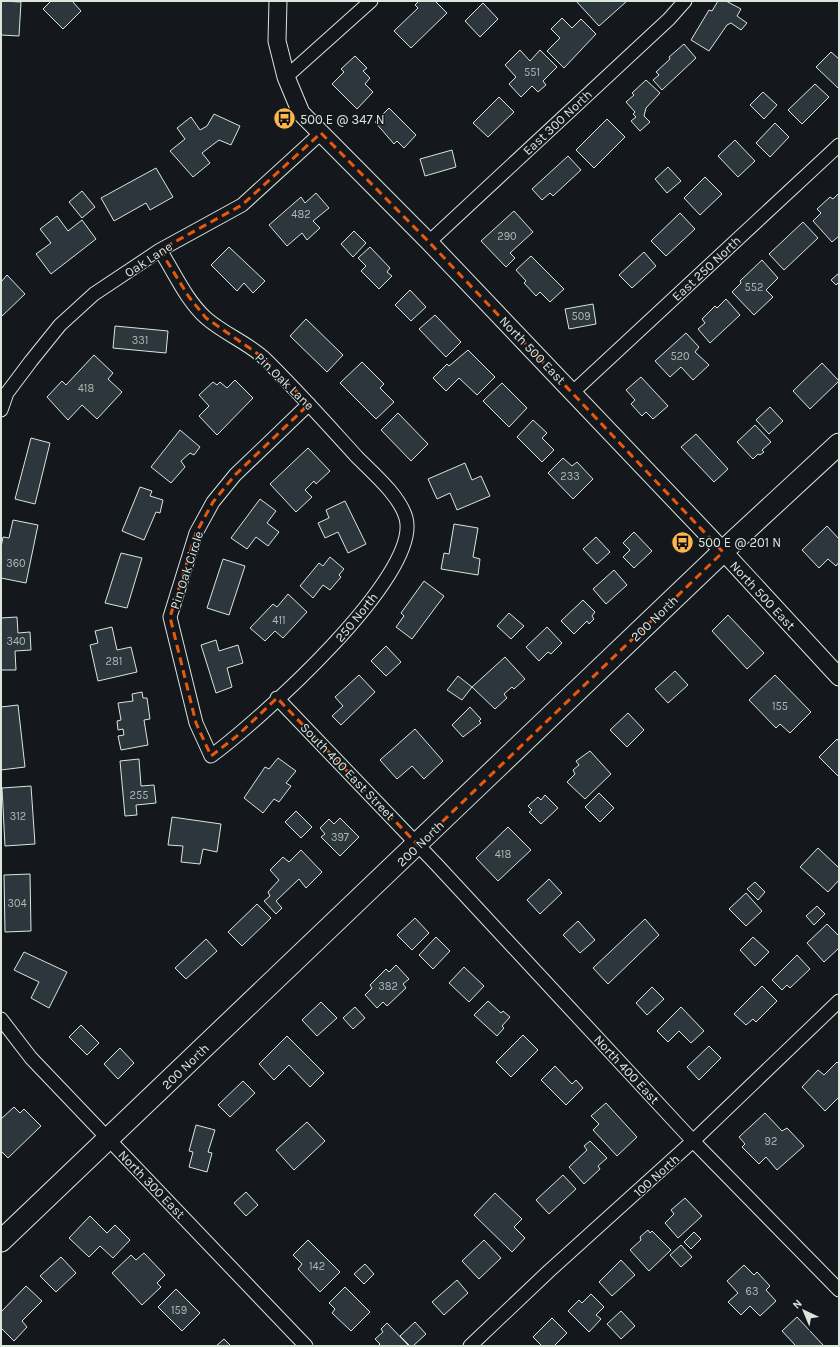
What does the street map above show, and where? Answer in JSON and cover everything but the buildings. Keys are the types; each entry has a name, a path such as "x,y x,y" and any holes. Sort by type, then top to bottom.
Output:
{"main road":[{"name":"200 North","path":"1,1241 418,845 723,552 839,444"}],"street":[{"name":"North 500 East","path":"278,1 277,41 286,77 301,113 429,242 573,392 839,677"},
{"path":"286,77 371,1"},
{"name":"East 300 North","path":"429,242 669,19 685,1"},
{"name":"Oak Lane","path":"1,410 4,392 60,325 94,294 160,250 242,204 321,133"},
{"name":"East 250 North","path":"573,392 839,144"},
{"name":"Pin Oak Lane","path":"160,250 189,297 206,318 261,356 309,404 396,498 406,518"},
{"name":"Pin Oak Circle","path":"277,698 237,736 211,756 196,723 170,616 196,533 213,502 235,475 309,404"},
{"name":"250 North","path":"277,698 336,642 377,592 400,558 407,538 406,518"},
{"name":"South 400 East Street","path":"277,698 418,845"},
{"name":"North 400 East","path":"418,845 693,1141 839,1290"},
{"name":"100 North","path":"470,1346 549,1271 693,1141 839,1001"},
{"name":"North 300 East","path":"1,1019 31,1058 306,1346"}],"highlighted area":[{"path":"321,133 429,242 723,552 418,845 277,698 237,736 211,756 196,723 170,617 196,533 213,502 235,475 309,404 261,356 206,318 189,297 160,250 242,205"}],"place":[{"name":"500 E @ 347 N","path":"284,119"},
{"name":"500 E @ 201 N","path":"683,542"}]}
